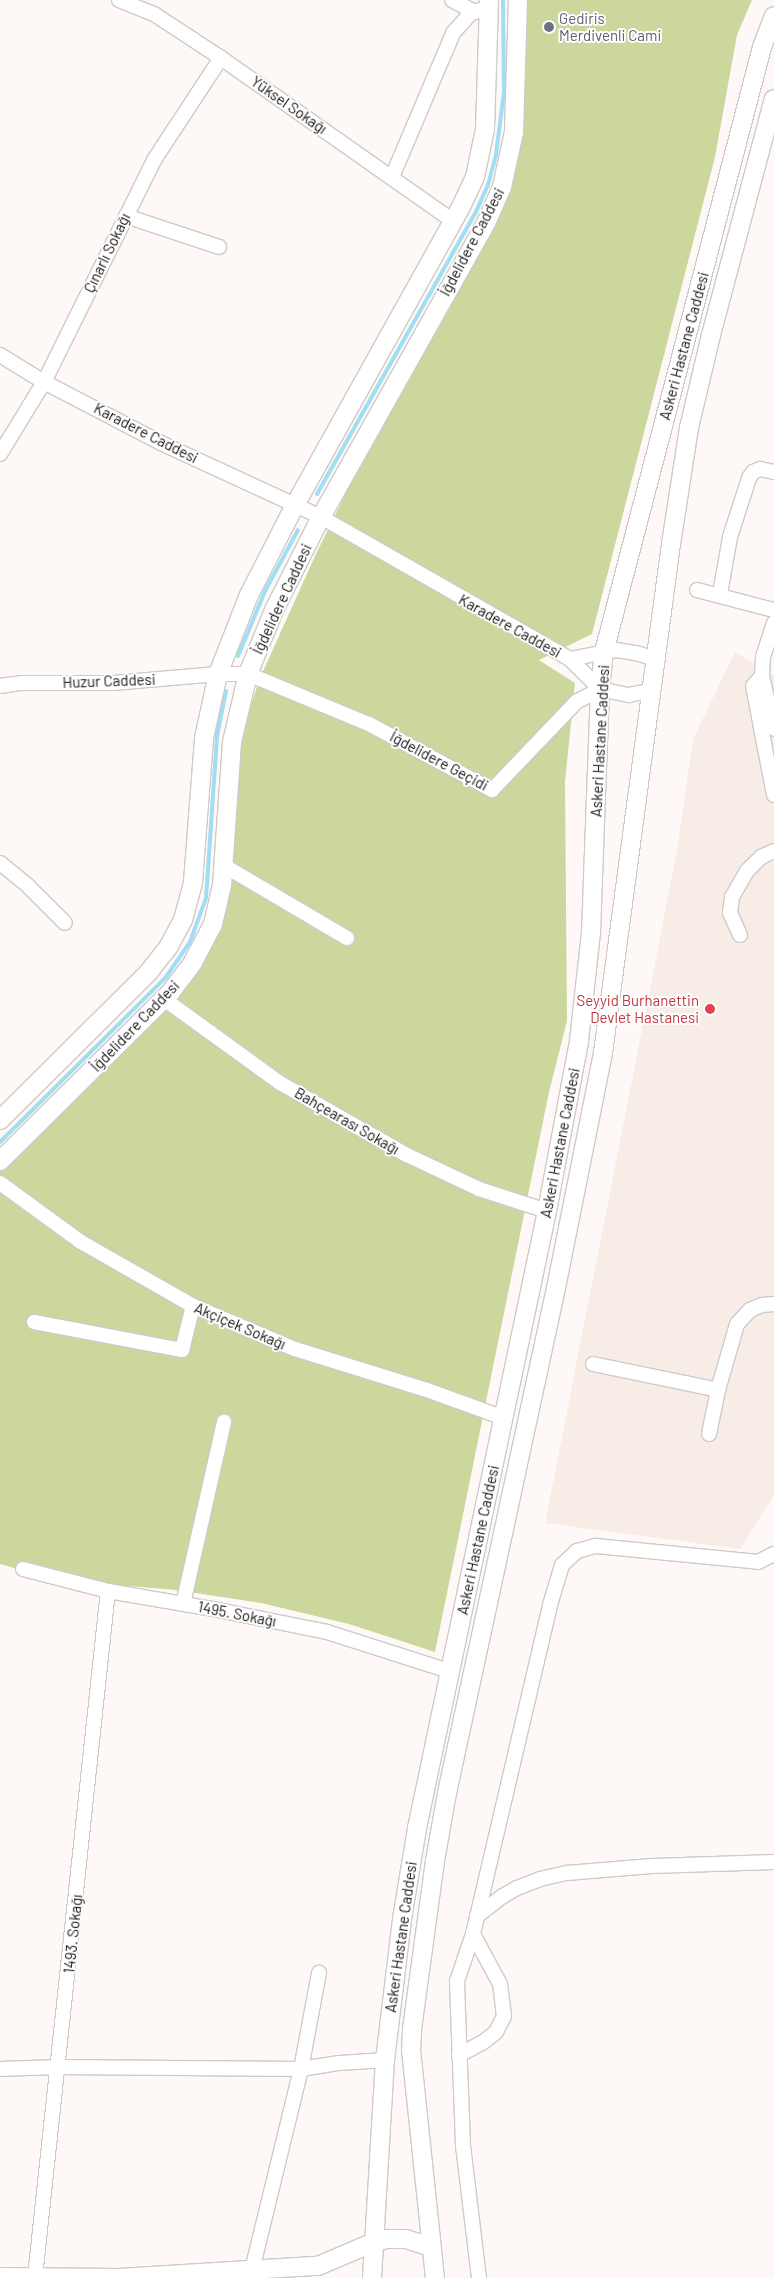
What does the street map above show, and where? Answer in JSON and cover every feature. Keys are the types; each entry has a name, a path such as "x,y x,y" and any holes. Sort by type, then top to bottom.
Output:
{"street":[{"name":"Yüksel Sokağı","path":"119,0 154,14 222,58 453,221"},
{"path":"452,0 484,6"},
{"name":"İğdelidere Caddesi","path":"0,1161 164,999 193,962 213,924 220,900 232,742 248,674 275,608 321,517 486,223 502,187 514,132 518,0"},
{"path":"392,177 453,33 464,19 484,6"},
{"name":"İğdelidere Caddesi","path":"0,1120 148,973 169,946 183,920 193,882 204,738 218,674 249,595 295,505 453,221 474,177 483,145 484,6"},
{"name":"Askeri Hastane Caddesi","path":"372,2278 372,2243 385,2060 402,1919 417,1828 547,1211 579,1041 587,977 600,689 604,652 760,57 774,16"},
{"name":"Çınarlı Sokağı","path":"0,454 44,382 154,160 222,58"},
{"name":"Askeri Hastane Caddesi","path":"435,2278 411,2051 412,2029 432,1880 447,1793 594,1107 611,1004 656,659 689,428 711,335 774,99"},
{"path":"126,216 219,247"},
{"name":"Karadere Caddesi","path":"0,354 44,382 161,443 321,517 570,659 600,689"},
{"path":"720,594 730,537 749,478 753,472 760,469 774,472"},
{"path":"697,590 720,594 774,610"},
{"path":"774,623 768,660 768,680 774,729"},
{"name":"Karadere Caddesi","path":"570,659 604,652 626,651 656,659"},
{"name":"Huzur Caddesi","path":"0,686 22,683 113,683 218,674 248,674"},
{"name":"İğdelidere Geçidi","path":"248,674 369,724 492,790 576,702 600,689"},
{"path":"768,680 753,686 774,795"},
{"path":"600,689 629,695 652,690"},
{"path":"740,935 730,913 732,897 742,878 757,861 774,851"},
{"path":"0,863 28,886 65,923"},
{"path":"223,865 347,938"},
{"name":"Bahçearası Sokağı","path":"164,999 274,1079 407,1155 479,1189 547,1211"},
{"name":"Akçiçek Sokağı","path":"0,1183 81,1242 193,1306 295,1349 427,1390 504,1418"},
{"path":"709,1434 718,1390 737,1324 745,1314 768,1305 774,1291"},
{"path":"34,1322 182,1350 193,1306"},
{"path":"593,1364 718,1390"},
{"path":"183,1604 224,1422"},
{"path":"480,2278 463,2146 457,1981 473,1934 550,1605 562,1566 577,1551 596,1546 758,1562 774,1554"},
{"name":"1495. Sokağı","path":"22,1569 108,1591 327,1632 450,1671"},
{"name":"1493. Sokağı","path":"35,2277 108,1591"},
{"path":"477,1916 517,1888 540,1879 567,1873 652,1866 774,1862"},
{"path":"459,2055 482,2043 496,2032 504,2016 500,1984 473,1934"},
{"path":"252,2270 301,2069 319,1973"},
{"path":"0,2069 58,2067 301,2069 340,2063 385,2060"},
{"path":"0,2277 119,2278 318,2266 372,2243 406,2239 432,2247"}],"shaded area":[{"name":"Seyyid Burhanettin Devlet Hastanesi","path":"735,652 774,675 774,1495 740,1549 545,1523 677,851 693,739"}],"green space":[{"path":"515,0 752,0 737,35 715,157 592,634 539,660 575,683 565,782 567,1021 549,1092 435,1652 349,1624 261,1603 176,1590 56,1580 0,1564 0,1165 199,959 243,729 260,678 315,556 376,432 505,193"}],"waterway":[{"path":"317,494 475,214 488,185 496,155 504,92 503,0"},
{"path":"238,656 265,591 298,530"},
{"path":"0,1142 166,977 190,942 206,898 217,736 226,691"}],"place":[{"name":"Gediris Merdivenli Cami","path":"549,27"},
{"name":"Seyyid Burhanettin Devlet Hastanesi","path":"710,1009"}]}
